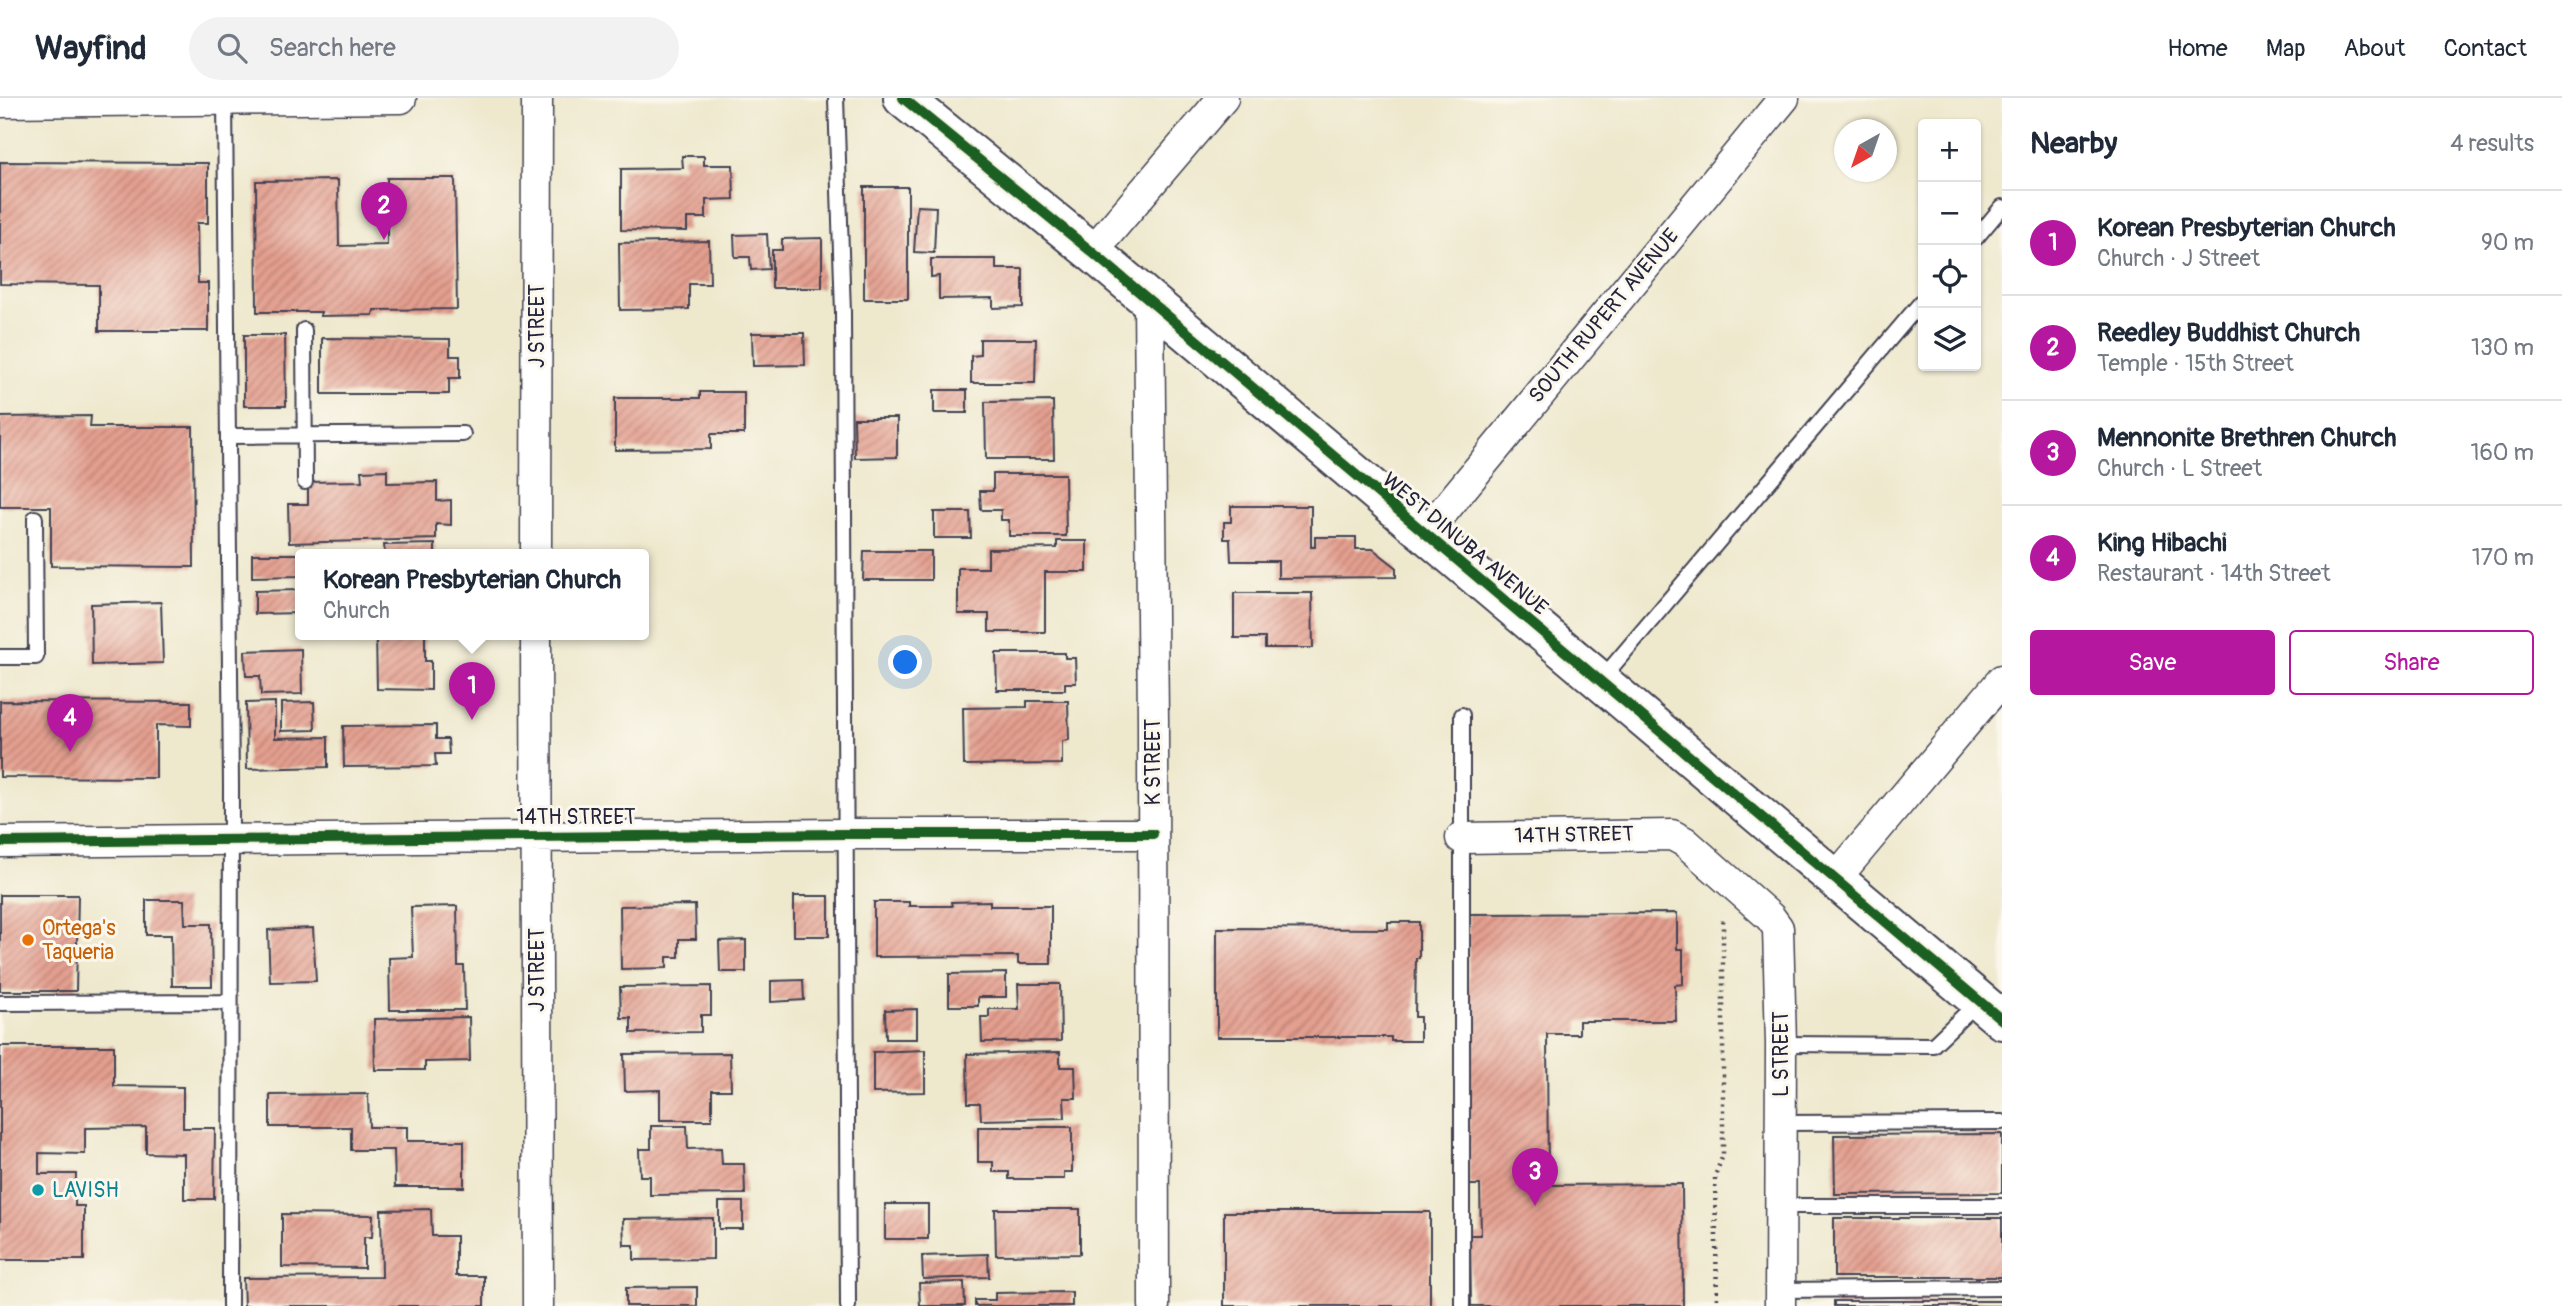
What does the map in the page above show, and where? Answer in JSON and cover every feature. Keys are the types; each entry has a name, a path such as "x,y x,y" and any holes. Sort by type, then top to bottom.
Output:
{"street":[{"path":"0,102 401,98"},
{"name":"J STREET","path":"536,549 537,98"},
{"name":"WEST DINUBA AVENUE","path":"903,98 1092,253 1990,1011"},
{"path":"1092,253 1223,98"},
{"name":"SOUTH RUPERT AVENUE","path":"1424,535 1784,98"},
{"name":"K STREET","path":"1149,301 1154,1306"},
{"name":"J STREET","path":"536,640 538,1306"},
{"path":"1835,879 2002,680"},
{"name":"14TH STREET","path":"0,842 230,838 1153,834"},
{"name":"14TH STREET","path":"1461,838 1659,834 1672,835 1685,842"},
{"name":"L STREET","path":"1685,842 1770,917 1778,928 1781,1044 1780,1298"}],"lane":[{"path":"836,98 843,313 848,1306"},
{"path":"225,99 230,1306"},
{"path":"1981,232 2002,207"},
{"path":"1600,682 1918,306"},
{"path":"304,330 304,481"},
{"path":"228,436 463,433"},
{"path":"0,657 36,657 35,518"},
{"path":"1462,715 1462,1306"},
{"path":"0,1003 229,1002"},
{"path":"1781,1044 1933,1045 1990,1011"},
{"path":"1780,1123 2002,1122"},
{"path":"1781,1206 2002,1206"},
{"path":"1780,1298 2002,1288"}],"path":[{"path":"1717,1306 1714,1176 1723,1155 1723,908"}],"building":[{"path":"682,156 704,156 704,165 733,165 734,199 706,200 706,218 687,218 687,231 621,230 621,169 683,168"},
{"path":"0,162 208,163 208,223 197,223 198,283 208,283 208,331 99,331 99,285 0,284"},
{"path":"387,178 455,178 457,309 374,310 373,315 320,316 321,312 257,312 256,181 338,180 339,246 387,245"},
{"path":"864,187 908,187 908,299 864,299"},
{"path":"917,206 936,207 934,253 914,252"},
{"path":"767,234 769,269 751,270 750,257 735,257 734,235"},
{"path":"822,238 822,288 772,288 772,250 782,250 782,239"},
{"path":"709,241 710,284 689,284 689,309 620,310 619,243"},
{"path":"931,259 996,259 996,269 1023,269 1023,307 993,308 993,298 939,299 939,276 931,277"},
{"path":"752,333 804,333 805,365 753,366"},
{"path":"244,335 285,335 286,406 244,406"},
{"path":"322,338 450,339 450,356 460,356 460,378 449,378 449,394 322,394"},
{"path":"980,339 1036,339 1035,383 971,383 971,356 980,355"},
{"path":"934,390 967,390 967,413 934,413"},
{"path":"700,392 744,392 744,434 711,434 711,449 615,450 615,398 700,398"},
{"path":"1053,401 1054,459 986,459 985,402"},
{"path":"91,416 90,427 193,427 194,567 51,566 51,507 0,507 0,417"},
{"path":"854,418 897,418 897,457 855,458"},
{"path":"387,470 387,483 437,482 437,501 451,500 451,525 436,524 436,539 289,543 288,504 308,504 308,482 362,481 361,471"},
{"path":"993,474 1065,474 1066,536 1009,536 1009,520 1001,520 1001,510 981,510 980,491 993,491"},
{"path":"1231,506 1311,506 1311,547 1315,547 1315,537 1356,537 1356,549 1373,549 1396,567 1396,577 1278,578 1278,561 1231,561 1230,539 1224,539 1224,522 1231,522"},
{"path":"934,512 970,512 971,538 934,538"},
{"path":"1057,541 1087,541 1087,572 1045,572 1045,632 989,632 989,614 958,614 958,568 988,568 988,549 1057,548"},
{"path":"435,544 435,549 384,549 384,545"},
{"path":"864,551 931,551 931,580 863,580"},
{"path":"252,554 295,554 295,576 252,577"},
{"path":"295,590 295,613 255,614 255,591"},
{"path":"1234,593 1312,593 1313,648 1265,648 1265,638 1234,638"},
{"path":"161,602 163,663 92,665 91,604"},
{"path":"376,640 425,640 425,661 431,661 431,690 377,689"},
{"path":"301,649 302,694 261,695 260,676 246,676 245,651"},
{"path":"996,653 1065,653 1065,658 1075,658 1076,683 1065,683 1065,690 997,690"},
{"path":"0,701 191,702 191,726 156,725 156,778 0,777"},
{"path":"1027,701 1068,701 1069,740 1062,741 1062,764 964,765 963,708 1027,707"},
{"path":"275,702 275,738 328,737 328,767 247,769 246,703"},
{"path":"314,702 315,730 281,731 281,703"},
{"path":"436,725 436,739 448,739 449,754 435,754 436,766 344,767 343,726"},
{"path":"0,895 78,895 76,991 0,991"},
{"path":"794,896 829,896 829,936 794,936"},
{"path":"146,900 184,900 185,924 211,924 212,986 172,986 171,935 146,935"},
{"path":"990,901 990,906 1051,906 1051,964 1018,964 1018,956 874,957 874,902 909,902 909,906 952,906 951,902"},
{"path":"695,905 696,939 679,939 679,957 667,957 667,968 621,969 620,906"},
{"path":"457,906 458,966 464,966 465,1010 390,1010 389,958 413,957 411,907"},
{"path":"1677,913 1677,949 1683,949 1683,984 1675,985 1676,1021 1579,1021 1579,1034 1547,1034 1548,1185 1682,1184 1683,1306 1471,1306 1470,1235 1481,1235 1480,1185 1469,1185 1468,914"},
{"path":"1388,922 1419,922 1415,1017 1420,1017 1420,1041 1391,1041 1391,1037 1217,1037 1217,928 1388,929"},
{"path":"313,928 316,981 270,982 268,930"},
{"path":"746,940 746,972 720,972 719,941"},
{"path":"1006,973 1006,997 978,997 978,1006 949,1006 949,974"},
{"path":"803,980 804,1000 771,1002 771,981"},
{"path":"1018,984 1060,984 1061,1041 982,1042 981,1017 989,1017 989,1009 1019,1009"},
{"path":"711,986 711,1015 701,1015 701,1032 631,1033 631,1018 621,1018 620,987"},
{"path":"917,1009 917,1039 886,1039 885,1010"},
{"path":"469,1017 470,1061 425,1062 425,1070 375,1070 374,1019"},
{"path":"0,1046 114,1046 114,1086 183,1087 183,1128 215,1128 214,1199 184,1199 184,1154 146,1153 146,1127 85,1128 85,1154 39,1153 39,1174 76,1174 75,1206 84,1206 84,1260 0,1260"},
{"path":"925,1050 925,1092 873,1093 873,1052"},
{"path":"1060,1052 1060,1067 1075,1067 1076,1098 1064,1098 1065,1118 981,1120 980,1103 968,1103 967,1054"},
{"path":"730,1053 731,1090 712,1090 712,1120 660,1120 660,1090 625,1091 624,1054"},
{"path":"368,1094 369,1127 407,1127 407,1141 464,1141 464,1187 395,1187 394,1150 351,1150 351,1127 270,1127 270,1095"},
{"path":"651,1126 687,1126 688,1149 721,1148 722,1164 744,1164 745,1194 650,1195 650,1176 640,1176 639,1149 651,1149"},
{"path":"978,1127 1072,1127 1072,1172 1064,1172 1064,1179 1009,1179 1009,1172 993,1172 993,1162 978,1162"},
{"path":"2002,1134 2002,1193 1835,1194 1834,1135"},
{"path":"719,1202 743,1202 743,1229 719,1229"},
{"path":"885,1204 928,1204 928,1239 885,1239"},
{"path":"431,1209 432,1236 456,1236 456,1276 484,1276 484,1306 244,1306 243,1278 382,1277 381,1210"},
{"path":"995,1209 1080,1209 1080,1254 996,1255"},
{"path":"1224,1212 1430,1212 1430,1306 1224,1306"},
{"path":"282,1214 373,1215 372,1237 364,1237 364,1268 282,1267"},
{"path":"713,1218 713,1259 634,1260 634,1245 624,1245 623,1219"},
{"path":"1834,1218 2002,1218 2002,1277 1834,1277"},
{"path":"988,1254 989,1277 923,1279 922,1256"},
{"path":"964,1282 965,1306 920,1306 919,1283"},
{"path":"697,1287 697,1306 626,1306 626,1288"},
{"path":"1072,1292 1072,1306 975,1306 975,1300 995,1300 995,1293"},
{"path":"1834,1301 2002,1301 2002,1306 1834,1306"}],"cycle path":[{"path":"903,98 1092,252 2002,1020"},
{"path":"0,842 845,834 1153,834"}],"place":[{"name":"Reedley Buddhist Church","path":"384,240"},
{"name":"Korean Presbyterian Church","path":"472,720"},
{"name":"King Hibachi","path":"70,752"},
{"name":"Ortega's Taqueria","path":"28,940"},
{"name":"LAVISH","path":"38,1190"},
{"name":"Mennonite Brethren Church","path":"1535,1206"}]}
